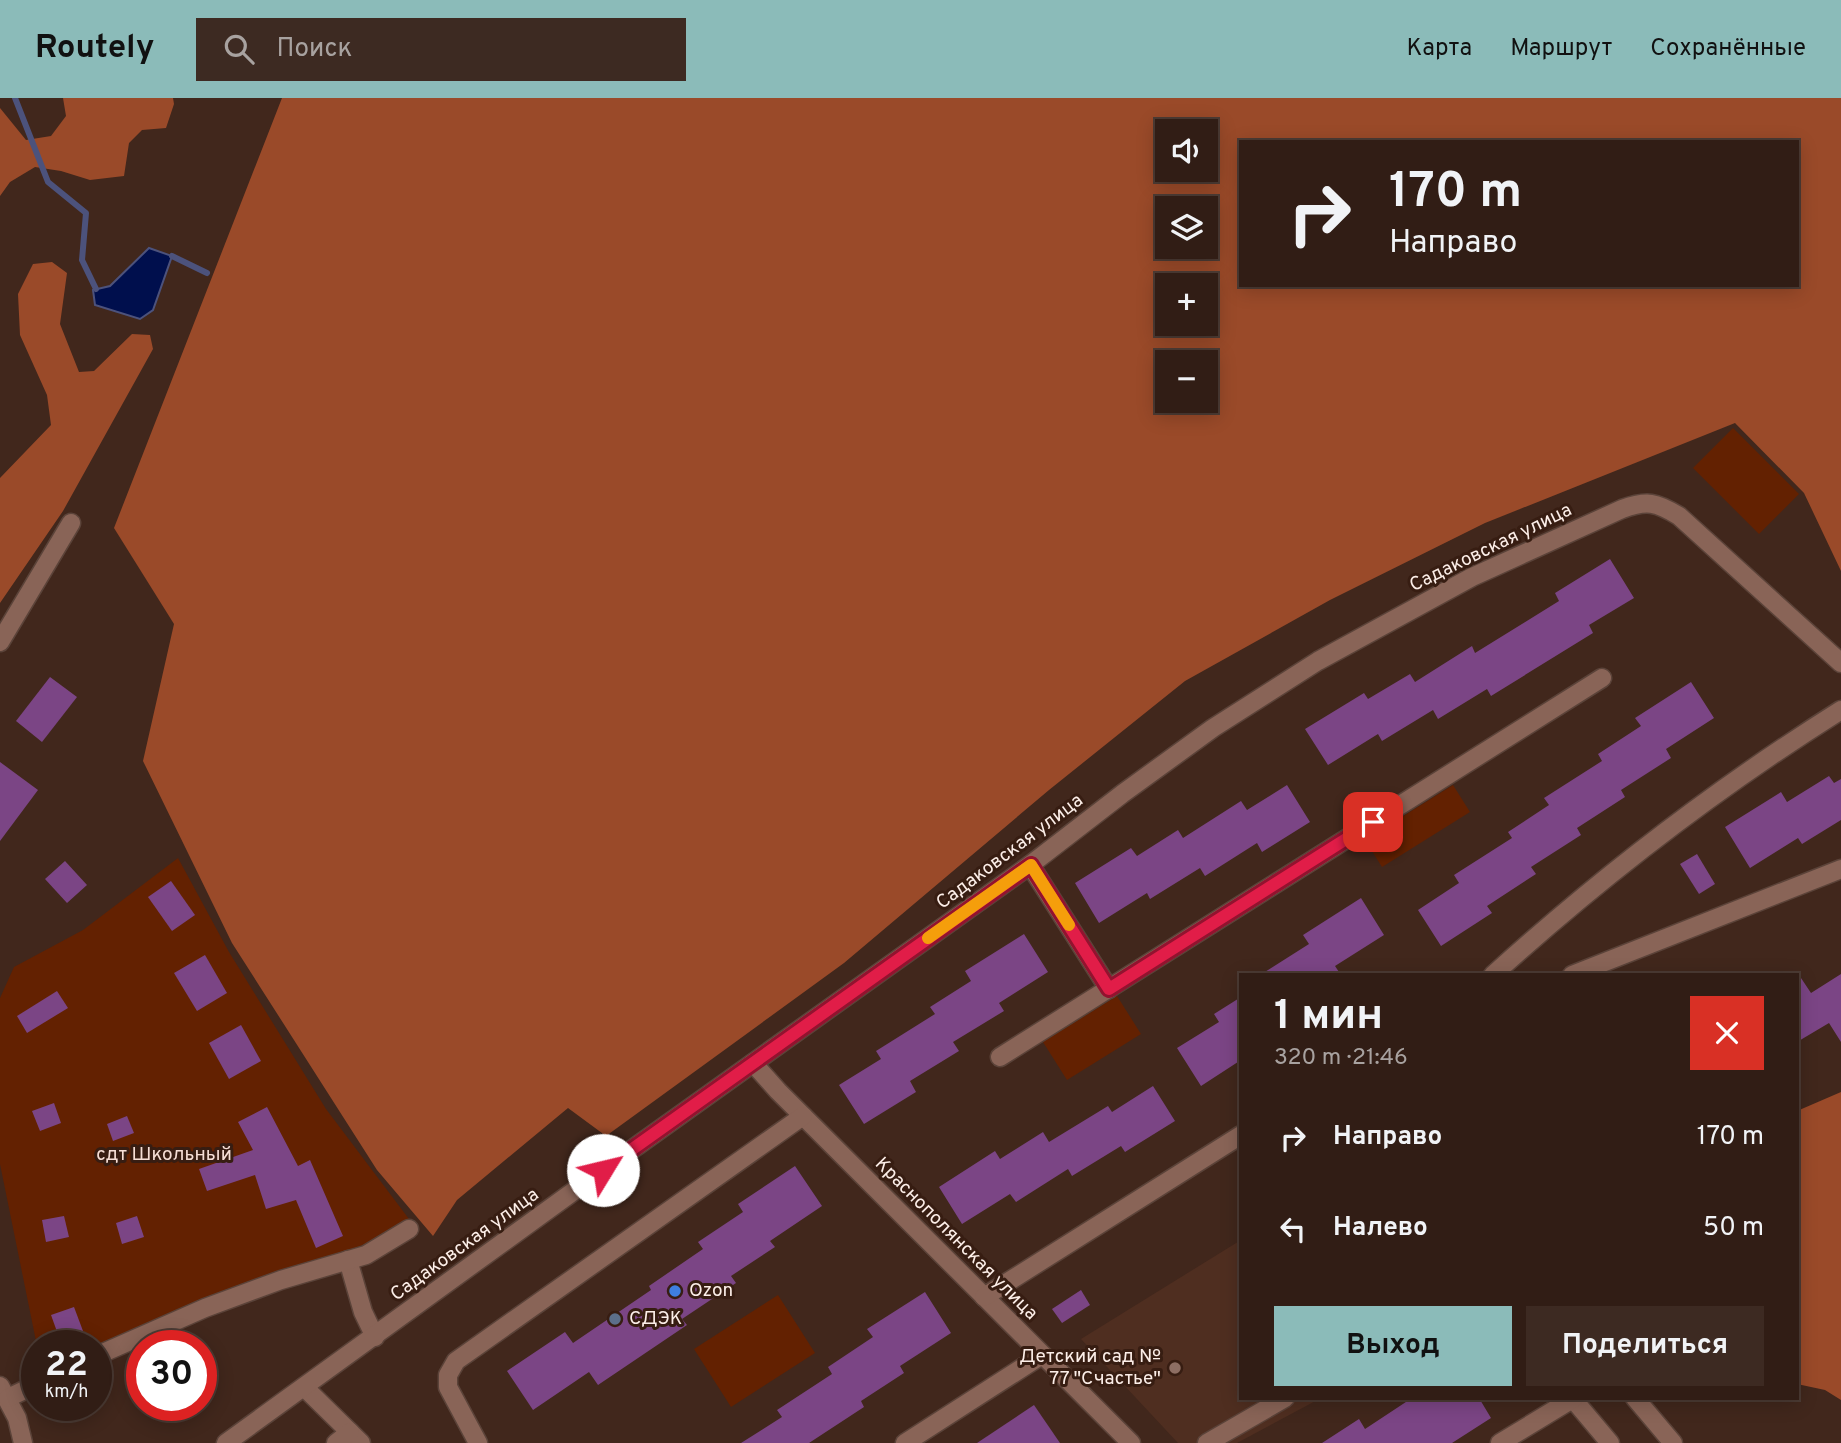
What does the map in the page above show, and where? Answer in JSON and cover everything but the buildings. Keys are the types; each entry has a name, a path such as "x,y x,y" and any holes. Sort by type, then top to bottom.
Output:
{"street":[{"name":"Садаковская улица","path":"226,1443 1031,865 1203,735 1318,661 1472,577 1642,502 1662,505 1679,516 1841,663"},
{"path":"0,642 71,523"},
{"path":"1000,1057 1602,678"},
{"path":"1495,973 1652,841 1730,784 1841,710"},
{"path":"1031,865 1109,989"},
{"path":"1577,973 1841,869"},
{"name":"Краснополянская улица","path":"753,1063 1131,1443"},
{"path":"478,1443 448,1387 448,1375 456,1361 803,1116"},
{"path":"984,1297 1238,1143"},
{"path":"112,1349 205,1308 281,1280 366,1255 409,1229"},
{"path":"348,1260 363,1312 375,1336"},
{"path":"905,1443 1042,1355"},
{"path":"304,1387 349,1440"},
{"path":"4,1392 18,1419 23,1443"},
{"path":"1207,1443 1282,1400"},
{"path":"1500,1443 1572,1400"},
{"path":"1575,1400 1610,1443"},
{"path":"1637,1400 1673,1443"}],"shaded area":[{"path":"63,98 173,98 174,104 166,128 142,130 129,143 124,176 90,180 35,167 10,182 0,196 0,108 26,140 51,136 66,116"},
{"path":"282,98 1841,98 1841,571 1804,493 1735,423 1485,523 1330,600 1185,681 1049,790 844,963 606,1136 568,1108 457,1200 433,1236 377,1170 232,943 143,761 174,624 114,528"},
{"path":"149,248 172,256 153,310 140,319 95,305 93,290 110,286"},
{"path":"52,262 67,273 60,324 79,372 94,371 132,334 150,335 153,349 63,511 0,603 0,478 51,425 47,395 20,335 18,294 33,264"},
{"path":"1841,1092 1841,1400 1825,1390 1799,1384 1799,1110"},
{"name":"Детский сад № 77 \"Счастье\"","path":"1239,1241 1239,1400 1317,1400 1237,1443 1178,1443 1081,1339"}],"green space":[{"path":"1733,428 1799,494 1759,534 1693,468"},
{"path":"1453,785 1470,812 1382,867 1365,840"},
{"name":"сдт Школьный","path":"178,858 229,952 326,1109 412,1223 170,1330 126,1330 126,1350 112,1356 112,1330 34,1330 0,1164 0,998 14,967 83,930"},
{"path":"1117,996 1141,1034 1067,1080 1043,1042"},
{"path":"778,1295 815,1353 731,1407 694,1349"}],"waterway":[{"path":"15,98 48,182 86,213 82,260 96,289"},
{"path":"172,256 207,273"}],"slow traffic":[{"path":"928,938 1031,865 1069,925"}],"place":[{"name":"Ozon","path":"675,1291"},
{"name":"СДЭК","path":"615,1319"},
{"name":"Детский сад № 77 \"Счастье\"","path":"1175,1368"}],"route":[{"path":"603,1170 1031,865 1109,989 1373,822"}]}
